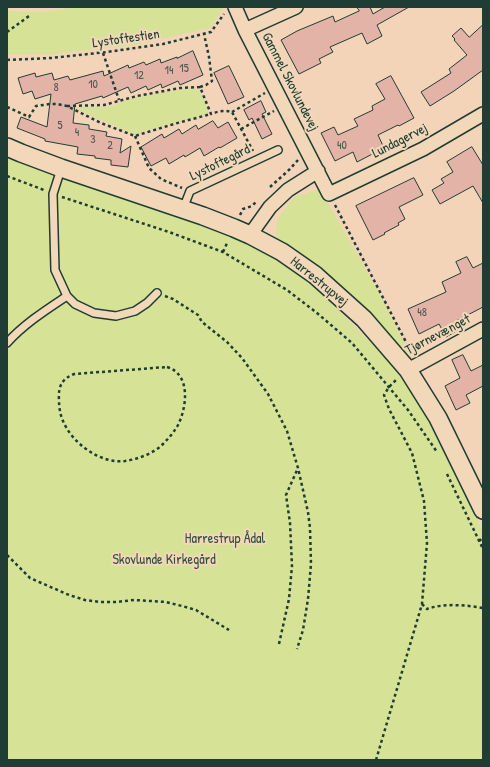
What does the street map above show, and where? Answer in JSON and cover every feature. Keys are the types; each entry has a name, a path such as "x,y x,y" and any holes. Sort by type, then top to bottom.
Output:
{"street":[{"path":"245,30 296,7"},
{"name":"Gammel Skovlundevej","path":"235,8 329,194"},
{"name":"Lundagervej","path":"329,194 423,149 483,114"},
{"name":"Harrestrupvej","path":"7,146 21,153 61,168 203,216 250,235 282,252 315,275 364,319 413,367 483,510"},
{"path":"250,235 270,207 288,190 318,171"},
{"name":"Tjørnevænget","path":"413,367 483,329"}],"lane":[{"name":"Lystoftegård","path":"183,209 190,191 278,150"},
{"path":"61,168 53,194 55,270 67,296 76,304 94,313 116,316 135,311 147,303 157,293"},
{"path":"7,343 29,322 67,296"}],"path":[{"name":"Lystoftestien","path":"7,60 51,58 103,53 163,44 211,32 224,14 235,8"},
{"path":"7,32 29,16"},
{"path":"7,108 29,117 36,106 50,104 67,106 104,105 119,100 180,88 200,87 206,85 212,81 204,34"},
{"path":"103,53 119,100"},
{"path":"200,87 212,114"},
{"path":"232,112 275,88"},
{"path":"67,106 101,123 135,136 227,110 232,112 257,159"},
{"path":"241,129 284,106"},
{"path":"135,136 149,168 161,179 190,191"},
{"path":"7,176 53,194 170,232 223,252 287,290 317,312 352,343 408,410 440,458"},
{"path":"329,194 413,367"},
{"path":"157,293 173,299 198,315 202,322 227,342 242,358 268,394 287,431 298,468 310,528 311,564 308,599 306,616 298,649"},
{"path":"167,368 172,369 179,375 183,382 185,392 184,409 179,424 163,445 140,457 125,461 118,461 98,456 81,446 66,428 62,420 58,398 61,383 74,374 167,368"},
{"path":"376,760 422,604 427,543 424,501 412,453 384,395 389,387"},
{"path":"279,644 289,599 292,566 290,523 286,495 298,468"},
{"path":"446,472 483,549"},
{"path":"479,541 483,538"},
{"path":"7,555 30,578 69,595 85,600 100,602 134,600 166,602 196,610 229,630"},
{"path":"422,604 428,608 434,606 470,605 483,608"}],"green space":[{"path":"78,7 224,7 211,28 134,45 52,54 7,54 7,11 41,12"},
{"path":"191,88 201,93 208,112 206,115 161,126 137,134 131,133 75,107 105,107 133,98"},
{"name":"Harrestrup Ådal","path":"7,151 223,231 273,255 309,280 397,370 431,422 483,531 483,760 7,760"},
{"path":"320,189 378,291 413,360 355,302 276,240 277,220 294,197"}],"building":[{"path":"357,7 370,7 373,14 385,7 409,7 377,25 382,36 367,44 362,33 330,47 333,52 319,59 321,63 299,74 281,40 297,31 333,16 335,22 359,11"},
{"path":"483,25 483,70 430,106 421,92 451,73 449,69 467,55 452,36 461,28 469,37"},
{"path":"193,51 203,75 180,85 178,81 162,88 161,84 148,90 146,86 131,93 128,87 103,98 102,96 75,104 73,123 89,125 89,129 107,132 106,136 122,139 120,153 131,146 128,167 111,165 111,160 77,154 78,147 45,141 45,139 17,128 21,117 47,127 51,94 35,99 32,91 23,94 18,78 35,73 36,77 52,73 54,80 68,76 70,80 103,71 104,76 128,65 129,68 144,62 146,65 160,59 161,63"},
{"path":"229,66 244,97 228,104 214,73"},
{"path":"391,76 414,118 378,135 384,148 357,162 353,152 335,161 321,133 334,127 338,135 358,126 354,119 373,110 372,106 385,99 376,84"},
{"path":"261,101 266,112 262,114 272,134 262,139 252,118 249,120 244,110"},
{"path":"213,121 218,128 228,122 237,138 204,156 200,148 169,164 166,158 151,166 141,147 162,134 164,138 179,129 182,134 196,125 198,129"},
{"path":"472,147 483,165 483,203 473,186 440,204 432,190 444,183 441,179 453,172 447,162"},
{"path":"414,178 423,195 399,207 405,219 398,223 399,225 373,240 356,206"},
{"path":"467,257 473,268 483,263 483,307 456,321 460,329 446,337 439,324 419,334 408,309 446,292 442,282 461,273 456,262"},
{"path":"463,355 471,371 483,365 483,386 466,395 470,403 456,410 445,386 460,378 452,360"}],"park label":[{"name":"Skovlunde Kirkegård","path":"164,560"}]}
